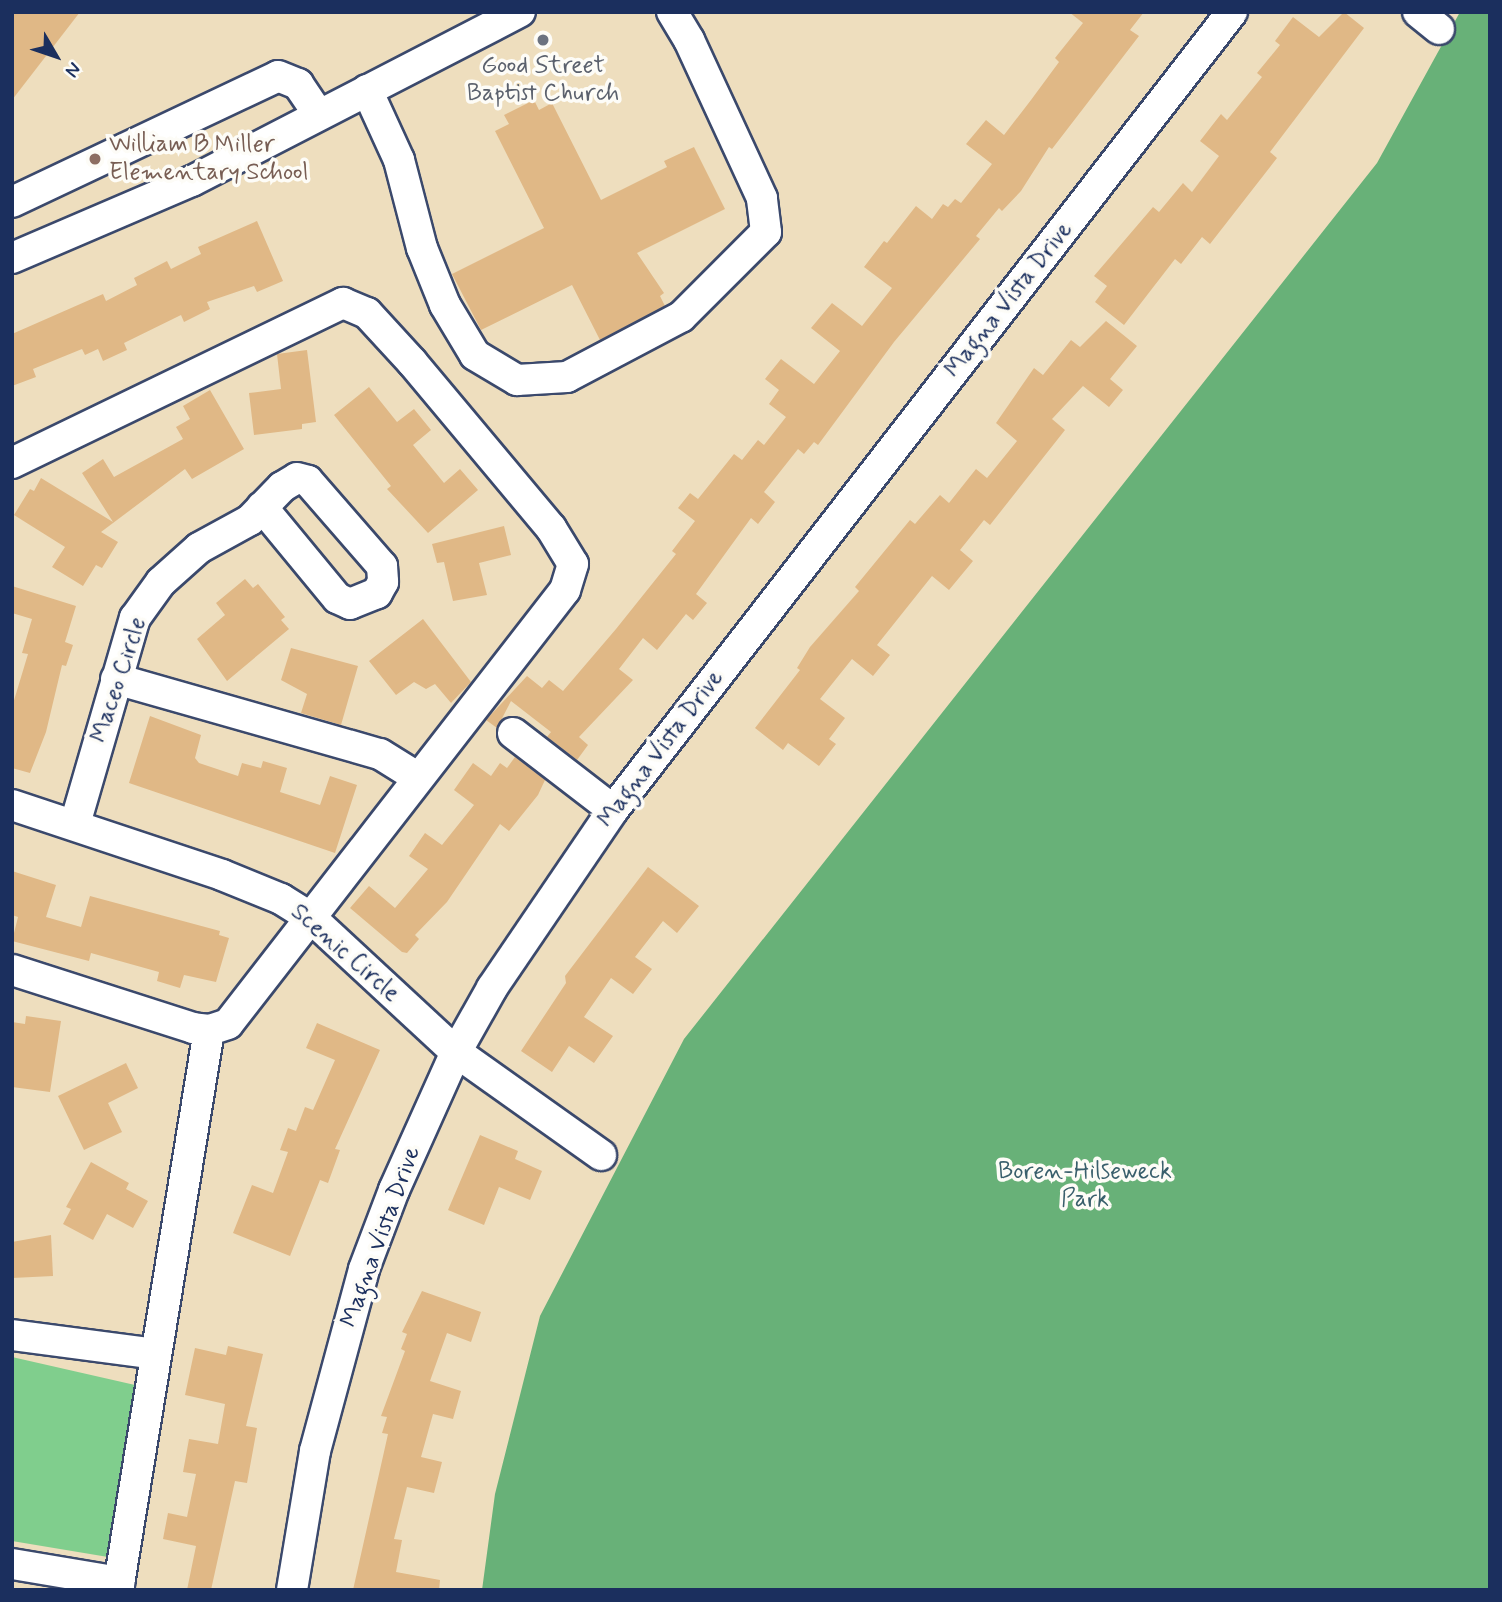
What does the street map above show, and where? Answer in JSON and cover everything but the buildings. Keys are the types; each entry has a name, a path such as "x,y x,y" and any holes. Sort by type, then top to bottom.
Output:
{"street":[{"path":"12,258 192,181 520,12"},
{"name":"Magna Vista Drive","path":"292,1590 315,1451 364,1269 394,1190 456,1052 530,927 613,810 1232,12"},
{"path":"367,90 399,160 422,248 445,305 475,355 517,380 567,377 681,317 766,232 762,198 676,14"},
{"path":"12,202 278,76 298,84 319,115"},
{"path":"12,463 326,307 343,303 367,313 551,528 573,564 565,590 417,777 228,1024 209,1030 12,970"},
{"name":"Maceo Circle","path":"75,824 135,618 161,582 199,548 250,520 262,507"},
{"path":"116,679 380,754 417,777"},
{"path":"513,733 613,810"},
{"name":"Scenic Circle","path":"12,805 222,874 310,917 456,1052 601,1154"},
{"path":"12,1564 118,1586 209,1030"},
{"path":"12,1335 156,1354"}],"green space":[{"name":"Boren-Hilseweck Park","path":"1460,12 1490,12 1490,1590 482,1590 495,1494 540,1316 684,1039 1377,163"},
{"path":"12,1357 135,1385 108,1557 12,1541"}],"place":[{"name":"Good Street Baptist Church","path":"543,40"},
{"name":"William B Miller Elementary School","path":"95,159"}]}
